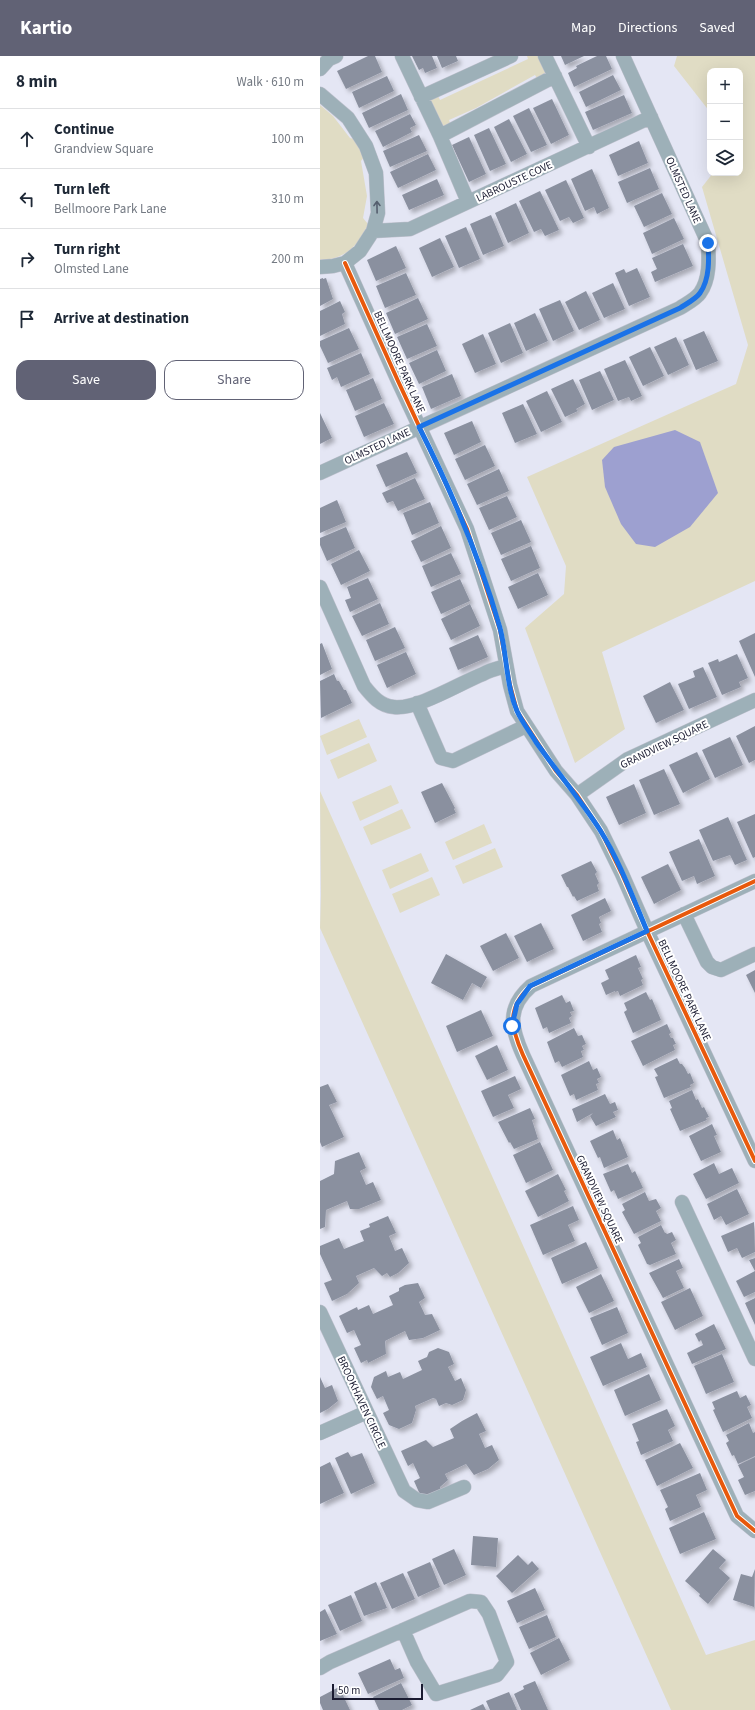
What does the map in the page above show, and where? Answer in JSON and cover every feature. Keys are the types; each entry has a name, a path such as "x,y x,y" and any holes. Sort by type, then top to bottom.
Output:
{"street":[{"path":"320,69 329,59 336,56"},
{"path":"402,56 440,136 468,202"},
{"path":"421,97 511,56"},
{"path":"545,56 589,147"},
{"name":"OLMSTED LANE","path":"320,473 680,308 700,293 706,278 709,262 708,243 623,56"},
{"path":"440,136 555,76"},
{"path":"320,94 348,118 366,146 376,173 378,213 373,231 360,251 345,263 320,267"},
{"name":"LABROUSTE COVE","path":"373,231 410,229 651,117"},
{"name":"BELLMOORE PARK LANE","path":"345,263 350,271 419,427 467,529 500,630 506,666 517,711 556,771 577,795 601,832 622,874 647,931 755,1161"},
{"path":"320,587 364,686 373,697 382,704 394,707 412,706 484,673 506,666"},
{"name":"GRANDVIEW SQUARE","path":"577,795 628,759 755,700"},
{"path":"417,703 441,758 453,761 526,726"},
{"name":"GRANDVIEW SQUARE","path":"755,881 530,986 517,1004 512,1026 523,1055 736,1516 755,1531"},
{"path":"684,914 707,962 712,967 721,970 755,954"},
{"path":"682,1202 755,1359"},
{"name":"BROOKHAVEN CIRCLE","path":"320,1312 404,1491 417,1500 428,1502 464,1487"},
{"path":"320,1433 367,1412"},
{"path":"320,1668 403,1630 470,1601 480,1602 489,1614 507,1662 497,1675 436,1694 417,1662 403,1630"}],"shaded area":[{"path":"527,56 541,56 549,71 538,80 535,75 476,108 449,120 451,126 445,128 440,126 430,100 438,96 440,100 528,59"},
{"path":"677,56 755,56 755,581 602,652 625,729 575,763 525,628 564,594 566,566 527,477 736,384 748,345 702,187 711,176 743,176 743,68 707,68 707,108 674,66"},
{"path":"320,105 333,116 350,138 358,140 365,156 361,161 367,196 363,218 368,224 360,239 350,250 336,257 320,260"},
{"path":"359,719 367,737 327,755 320,736"},
{"path":"369,743 377,761 338,779 330,760"},
{"path":"391,785 399,803 360,821 352,802"},
{"path":"320,791 706,1655 755,1640 755,1710 671,1710 320,928"},
{"path":"402,809 411,828 371,845 363,827"},
{"path":"484,824 492,843 453,860 445,842"},
{"path":"495,848 503,867 463,884 455,866"},
{"path":"421,853 429,871 390,889 382,870"},
{"path":"432,877 440,895 400,913 392,894"}],"water":[{"path":"675,430 700,442 718,493 690,527 655,547 636,544 621,524 605,487 602,460 614,447"}],"building":[{"path":"368,56 375,56 382,72 346,89 337,71"},
{"path":"412,56 432,56 437,68 425,73 423,68 419,70"},
{"path":"437,56 456,56 458,61 442,68"},
{"path":"561,56 584,56 565,65"},
{"path":"597,56 606,56 612,69 574,87 568,73 577,68 576,66"},
{"path":"613,75 621,90 586,107 579,92"},
{"path":"387,76 394,91 359,108 352,92"},
{"path":"401,94 408,110 369,128 362,113"},
{"path":"624,95 632,113 593,130 585,112"},
{"path":"552,99 569,135 551,144 533,108"},
{"path":"529,108 547,145 531,152 513,116"},
{"path":"410,114 416,125 410,128 412,132 383,147 375,131"},
{"path":"509,119 527,154 511,162 494,127"},
{"path":"489,128 506,164 490,171 474,135"},
{"path":"419,135 427,151 390,167 383,151"},
{"path":"469,137 486,174 469,182 452,145"},
{"path":"639,141 648,163 618,176 609,155"},
{"path":"428,154 436,170 398,188 390,172"},
{"path":"650,168 659,189 627,203 618,182"},
{"path":"592,169 609,208 597,214 594,207 585,211 571,179"},
{"path":"437,179 444,195 409,210 402,195"},
{"path":"566,180 584,218 573,223 569,217 560,221 545,190"},
{"path":"540,191 559,230 545,236 541,229 534,232 519,201"},
{"path":"662,193 672,214 644,227 634,206"},
{"path":"516,203 529,233 508,243 495,213"},
{"path":"491,215 504,246 483,255 470,224"},
{"path":"674,218 684,239 652,254 643,233"},
{"path":"466,227 480,259 459,268 445,236"},
{"path":"440,238 454,267 432,277 419,248"},
{"path":"683,244 693,266 655,282 651,272 657,269 652,258"},
{"path":"396,246 406,268 376,281 367,260"},
{"path":"637,268 650,297 629,306 615,273 624,269 626,273"},
{"path":"406,273 416,295 385,308 376,286"},
{"path":"326,278 333,299 320,306 320,279"},
{"path":"613,283 625,309 604,318 592,293"},
{"path":"586,291 600,320 579,330 565,302"},
{"path":"418,298 428,319 395,334 386,313"},
{"path":"560,300 574,331 553,341 539,309"},
{"path":"340,301 345,312 342,314 345,324 320,336 320,311"},
{"path":"535,313 548,341 526,351 514,323"},
{"path":"510,323 523,353 501,363 488,333"},
{"path":"427,324 437,346 407,359 397,337"},
{"path":"349,328 359,349 328,363 320,346 320,341"},
{"path":"704,331 718,361 696,370 683,340"},
{"path":"483,334 496,364 475,373 462,344"},
{"path":"676,337 689,365 668,375 654,347"},
{"path":"650,347 664,376 643,386 629,357"},
{"path":"437,350 446,371 419,384 409,363"},
{"path":"361,353 370,374 341,387 337,377 332,380 327,368"},
{"path":"625,360 642,396 631,401 629,397 618,401 604,369"},
{"path":"600,371 614,400 592,410 579,380"},
{"path":"452,374 461,396 431,409 422,387"},
{"path":"373,378 382,399 355,411 346,390"},
{"path":"573,379 585,404 576,409 578,411 565,417 551,389"},
{"path":"547,391 562,422 541,432 526,401"},
{"path":"384,403 394,424 364,437 355,416"},
{"path":"523,404 537,434 515,443 502,413"},
{"path":"320,413 332,438 320,444"},
{"path":"472,421 481,442 454,455 444,433"},
{"path":"485,445 495,466 465,480 455,459"},
{"path":"407,452 417,473 386,487 376,465"},
{"path":"499,469 509,491 477,505 467,484"},
{"path":"415,478 425,499 398,511 393,501 387,503 382,493"},
{"path":"507,496 517,517 489,530 479,508"},
{"path":"337,500 346,522 320,533 320,508"},
{"path":"430,502 439,523 412,535 403,513"},
{"path":"521,520 531,542 501,555 491,533"},
{"path":"441,526 451,548 421,562 411,541"},
{"path":"346,527 355,548 327,561 320,545 320,538"},
{"path":"531,546 540,568 511,581 501,559"},
{"path":"359,550 370,571 341,585 331,564"},
{"path":"451,553 461,574 431,587 422,566"},
{"path":"538,573 548,595 518,609 508,587"},
{"path":"368,578 378,599 350,612 345,600 351,598 347,587"},
{"path":"460,579 470,601 441,614 431,592"},
{"path":"380,603 389,624 362,636 352,616"},
{"path":"470,604 480,626 451,640 441,619"},
{"path":"395,627 405,648 375,661 366,640"},
{"path":"755,633 755,677 739,641"},
{"path":"478,635 488,657 458,670 449,648"},
{"path":"322,643 332,669 320,675 320,644"},
{"path":"406,652 416,674 387,688 377,665"},
{"path":"737,654 748,678 739,682 741,687 722,695 708,663 718,659 719,662"},
{"path":"703,667 717,697 689,709 678,684 695,677 693,671"},
{"path":"334,674 337,681 339,681 344,690 346,690 352,703 321,718 320,681"},
{"path":"670,682 684,710 656,723 643,696"},
{"path":"755,726 755,760 749,763 736,736"},
{"path":"730,737 743,765 715,778 702,750"},
{"path":"697,752 710,779 683,793 669,765"},
{"path":"664,769 680,804 654,815 639,780"},
{"path":"442,783 455,808 456,813 435,823 421,792"},
{"path":"634,784 646,813 619,825 606,797"},
{"path":"755,814 755,857 753,858 737,822"},
{"path":"728,817 747,860 735,865 730,855 713,861 699,830"},
{"path":"699,839 715,876 697,884 694,876 682,881 669,852"},
{"path":"591,861 597,872 595,874 599,883 597,885 599,891 577,901 574,896 573,897 561,875"},
{"path":"668,864 681,890 654,904 641,877"},
{"path":"605,898 611,911 599,917 601,923 599,924 602,932 583,941 571,915"},
{"path":"541,923 554,949 527,962 514,936"},
{"path":"506,933 519,958 493,971 480,946"},
{"path":"446,954 487,977 481,988 472,983 463,1000 431,983"},
{"path":"636,955 641,967 638,968 643,979 641,980 643,985 620,996 618,991 606,995 601,983 609,979 605,970"},
{"path":"755,970 755,993 746,975"},
{"path":"646,992 650,1000 652,999 661,1020 633,1033 624,1012 627,1010 624,1003"},
{"path":"562,995 566,1003 570,1001 574,1011 570,1012 572,1016 569,1018 571,1023 549,1033 547,1027 543,1029 535,1008"},
{"path":"481,1010 493,1036 457,1052 446,1026"},
{"path":"667,1024 671,1033 669,1034 676,1044 673,1045 675,1050 643,1066 631,1041"},
{"path":"574,1028 578,1036 582,1035 586,1044 582,1046 584,1050 581,1051 583,1057 562,1067 559,1061 555,1063 547,1042"},
{"path":"497,1045 508,1070 487,1080 475,1056"},
{"path":"677,1058 688,1074 690,1073 694,1083 690,1085 691,1087 664,1098 655,1077 658,1076 654,1069"},
{"path":"589,1061 593,1070 597,1068 601,1077 597,1079 599,1083 596,1084 598,1090 576,1100 574,1094 570,1096 561,1075"},
{"path":"515,1076 521,1089 508,1095 514,1108 493,1117 481,1091"},
{"path":"328,1084 337,1102 329,1105 344,1137 322,1147 320,1142 320,1087"},
{"path":"692,1090 696,1100 698,1099 702,1108 704,1107 709,1117 706,1118 707,1120 680,1131 670,1109 672,1108 669,1101"},
{"path":"605,1094 610,1104 615,1102 618,1110 613,1112 616,1117 596,1126 590,1116 593,1113 577,1122 572,1109"},
{"path":"530,1108 535,1119 532,1120 538,1139 514,1149 510,1142 509,1143 498,1122"},
{"path":"712,1124 717,1135 714,1136 721,1152 701,1161 689,1136"},
{"path":"613,1130 617,1140 620,1138 628,1157 604,1168 600,1157 598,1158 590,1141"},
{"path":"540,1142 553,1170 526,1183 513,1155"},
{"path":"359,1152 366,1168 360,1171 366,1185 373,1182 381,1200 359,1209 350,1209 347,1201 326,1210 325,1227 320,1229 320,1181 334,1174 335,1161"},
{"path":"714,1163 719,1174 732,1168 739,1183 706,1199 693,1174"},
{"path":"628,1164 632,1173 635,1171 643,1188 618,1199 614,1190 611,1192 603,1174"},
{"path":"558,1174 566,1190 564,1191 569,1201 538,1217 525,1191"},
{"path":"737,1189 749,1214 726,1225 721,1216 714,1220 707,1204"},
{"path":"645,1192 649,1201 656,1199 661,1208 656,1211 661,1221 634,1234 622,1212 625,1210 622,1204"},
{"path":"573,1206 579,1220 568,1225 575,1241 543,1255 530,1225"},
{"path":"388,1216 396,1233 389,1236 395,1251 402,1248 409,1263 398,1273 390,1277 387,1273 382,1276 374,1268 356,1276 359,1283 347,1294 332,1301 324,1283 332,1280 320,1254 320,1246 339,1238 344,1249 364,1241 360,1231 370,1227 369,1224"},
{"path":"754,1222 755,1252 742,1258 737,1248 728,1252 721,1236"},
{"path":"661,1225 665,1233 667,1234 672,1232 676,1240 671,1243 676,1254 650,1265 647,1264 638,1245 641,1243 638,1237"},
{"path":"586,1242 598,1268 562,1284 551,1258"},
{"path":"755,1258 755,1271 749,1260"},
{"path":"679,1259 683,1268 676,1271 684,1288 663,1298 649,1273"},
{"path":"755,1271 755,1292 744,1297 736,1281"},
{"path":"601,1274 614,1301 589,1313 576,1287"},
{"path":"418,1283 425,1298 419,1302 425,1315 432,1314 440,1330 423,1338 409,1340 405,1331 385,1341 386,1354 368,1363 367,1360 361,1363 354,1348 361,1345 354,1330 347,1333 339,1316 357,1307 358,1310 369,1305 373,1314 393,1305 389,1296 399,1291 399,1288 405,1285"},
{"path":"690,1288 703,1316 675,1330 661,1302"},
{"path":"755,1298 755,1325 745,1303"},
{"path":"617,1307 628,1333 602,1345 590,1318"},
{"path":"714,1324 726,1349 692,1364 687,1353 703,1345 701,1340 699,1342 695,1334"},
{"path":"621,1343 628,1359 641,1353 647,1367 603,1386 590,1357"},
{"path":"438,1348 449,1352 454,1364 448,1367 455,1381 461,1378 466,1390 463,1400 452,1405 446,1403 439,1406 436,1399 433,1398 415,1406 416,1410 412,1423 399,1429 389,1425 383,1413 389,1410 383,1396 377,1399 371,1387 374,1377 386,1371 388,1377 400,1372 403,1379 422,1370 418,1361 427,1357 429,1352"},
{"path":"722,1354 734,1382 706,1394 694,1366"},
{"path":"649,1374 661,1400 625,1416 614,1390"},
{"path":"320,1377 325,1388 332,1385 338,1401 320,1413"},
{"path":"737,1391 740,1398 746,1395 751,1405 747,1407 752,1418 723,1432 713,1410 715,1409 712,1402"},
{"path":"667,1409 675,1426 668,1430 673,1441 641,1455 636,1442 639,1441 632,1424"},
{"path":"477,1413 486,1431 479,1434 485,1448 492,1445 499,1460 488,1469 474,1475 466,1464 445,1474 448,1480 440,1487 441,1490 422,1499 414,1481 420,1478 413,1463 408,1466 401,1451 426,1440 433,1447 454,1438 450,1429"},
{"path":"749,1423 753,1433 755,1432 755,1456 738,1464 734,1455 732,1456 726,1443 729,1441 726,1435"},
{"path":"680,1443 693,1468 657,1486 645,1460"},
{"path":"348,1452 351,1457 362,1453 375,1483 351,1494 335,1458"},
{"path":"755,1457 755,1491 745,1495 738,1480 744,1477 738,1465"},
{"path":"330,1462 344,1493 320,1504 320,1467"},
{"path":"700,1473 707,1490 696,1495 701,1507 670,1521 665,1509 668,1507 660,1490"},
{"path":"704,1512 716,1539 680,1554 669,1528"},
{"path":"473,1536 498,1538 496,1567 471,1565"},
{"path":"454,1549 466,1575 444,1585 432,1559"},
{"path":"713,1549 726,1560 719,1568 730,1578 708,1604 699,1596 700,1594 685,1581"},
{"path":"518,1555 528,1565 532,1561 539,1569 512,1593 496,1576"},
{"path":"430,1562 440,1587 418,1597 407,1572"},
{"path":"755,1569 754,1607 733,1600 741,1574 752,1577"},
{"path":"403,1573 415,1599 392,1609 380,1583"},
{"path":"376,1582 387,1608 364,1616 354,1592"},
{"path":"535,1588 545,1610 517,1623 507,1601"},
{"path":"351,1595 362,1621 340,1631 328,1605"},
{"path":"325,1609 337,1634 320,1641 320,1612"},
{"path":"547,1615 556,1637 529,1649 519,1627"},
{"path":"559,1638 570,1660 541,1675 530,1653"},
{"path":"390,1659 395,1670 400,1668 404,1678 368,1694 358,1673"},
{"path":"535,1681 548,1710 521,1710 514,1694 524,1689 523,1686"},
{"path":"401,1683 412,1705 402,1710 379,1710 373,1697"},
{"path":"339,1687 350,1710 323,1710 320,1703 320,1697"},
{"path":"509,1692 517,1710 490,1710 486,1701"},
{"path":"483,1704 486,1710 470,1710"}],"cycle path":[{"path":"345,263 467,529 500,630 510,685 517,711 556,771 577,795 601,831 755,1161"},
{"path":"755,881 531,986 518,1002 514,1010 513,1019 516,1036 523,1055 737,1516 755,1531"}],"route":[{"path":"512,1026 517,1004 530,986 647,931 622,874 601,832 577,795 556,771 517,711 510,685 500,630 485,581 467,529 419,427 680,308 700,293 706,278 709,262 708,243"}]}
